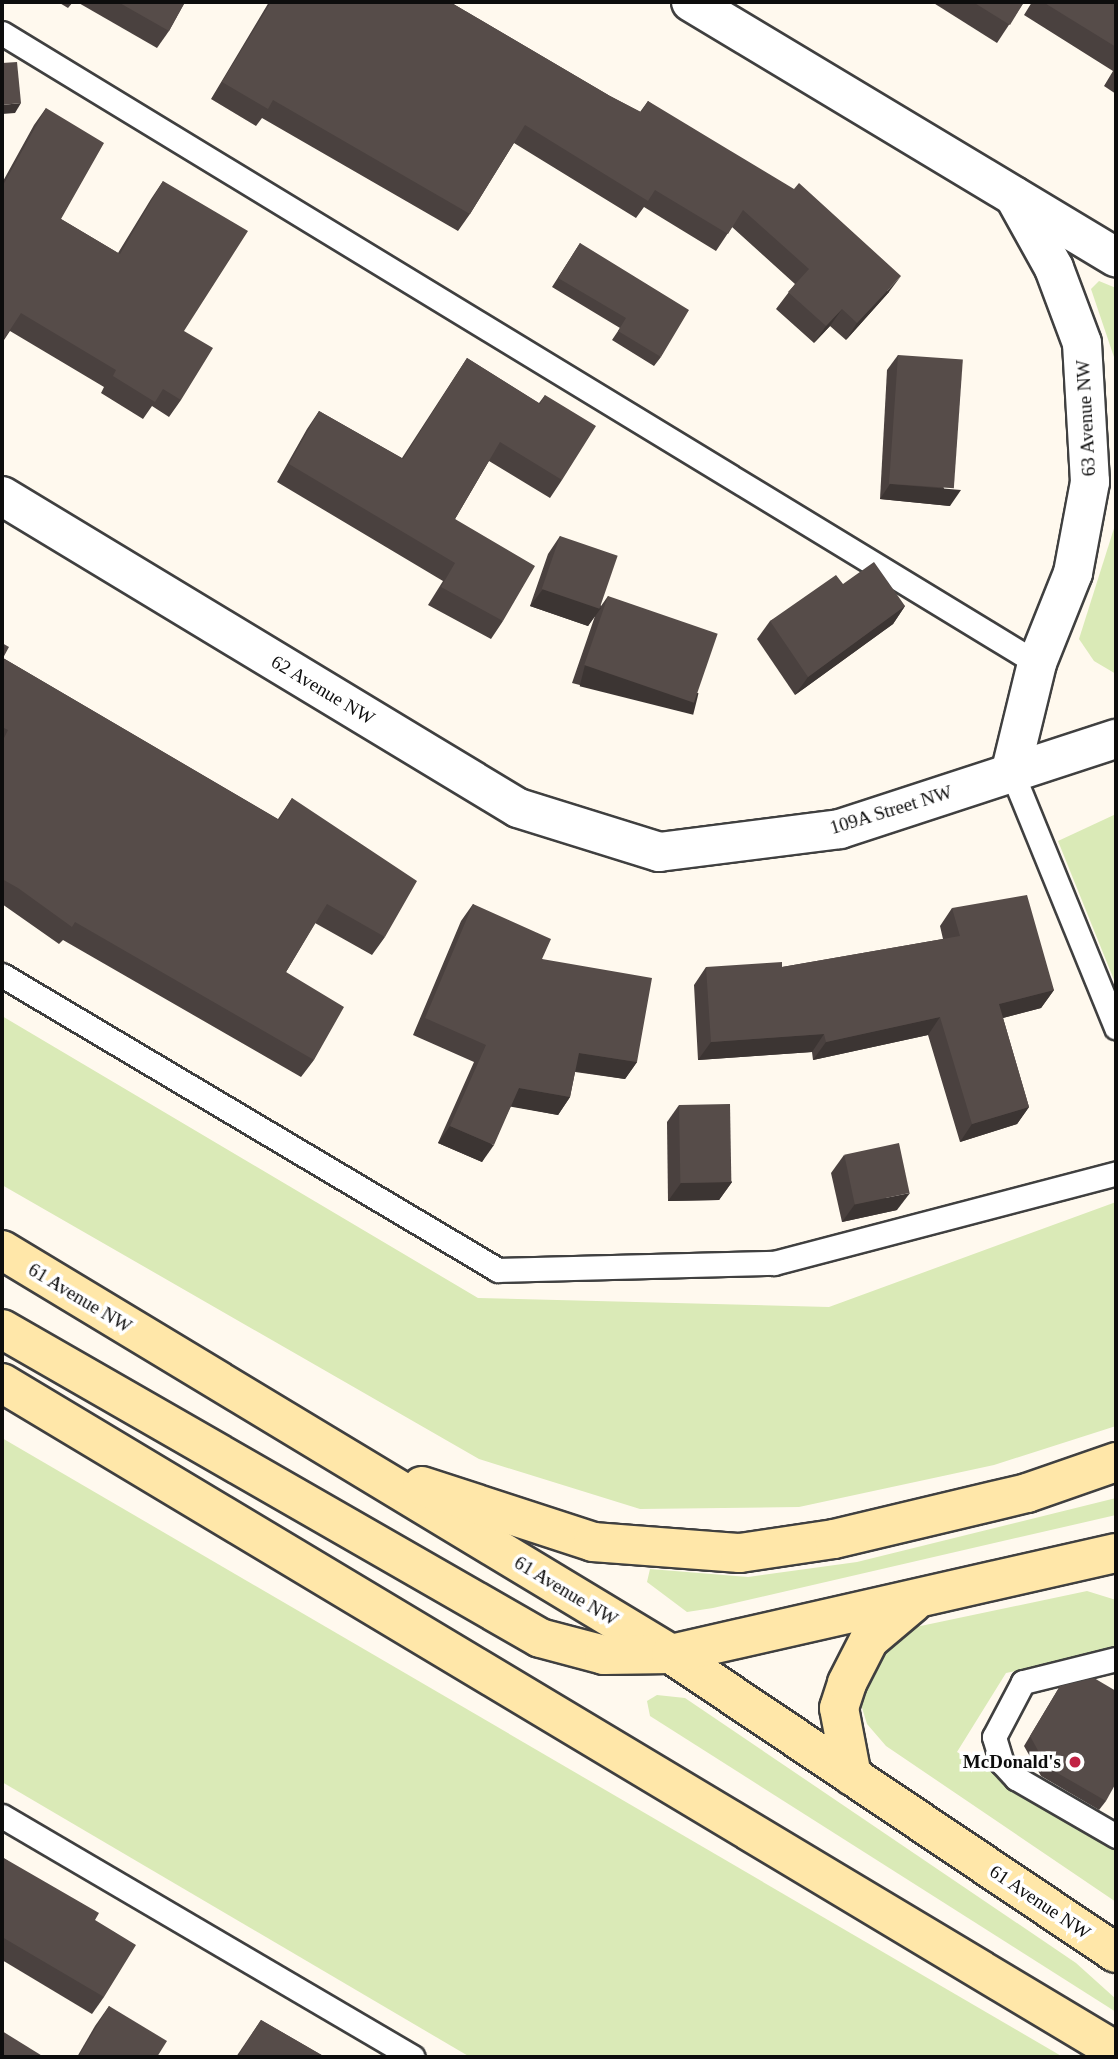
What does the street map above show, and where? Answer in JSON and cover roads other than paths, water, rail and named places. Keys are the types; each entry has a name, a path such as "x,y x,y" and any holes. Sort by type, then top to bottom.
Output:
{"main road":[{"name":"61 Avenue NW","path":"2,1250 347,1461 671,1654 1116,1954"},
{"path":"2,1329 540,1638 604,1655 671,1654 1116,1553"},
{"path":"2,1382 1116,2051"},
{"path":"347,1461 593,1542 740,1553 834,1539 1014,1497 1116,1462"},
{"path":"852,1776 839,1708 847,1683 869,1640 920,1598"}],"street":[{"name":"63 Avenue NW","path":"691,2 1116,257"},
{"name":"63 Avenue NW","path":"1011,770 1037,663 1073,573 1090,482 1082,343 1054,268 1014,196"},
{"name":"62 Avenue NW","path":"2,496 518,808 659,852"},
{"name":"109A Street NW","path":"659,852 840,829 1011,770 1116,739"}],"lane":[{"path":"2,33 1037,663"},
{"path":"1011,770 1116,1027"},
{"path":"2,975 498,1270 774,1263 1116,1173"},
{"path":"1116,1659 1023,1682 994,1737 1002,1763 1016,1778 1116,1836"},
{"path":"2,1816 413,2057"}],"place":[{"name":"McDonald's","path":"1075,1762"}]}
